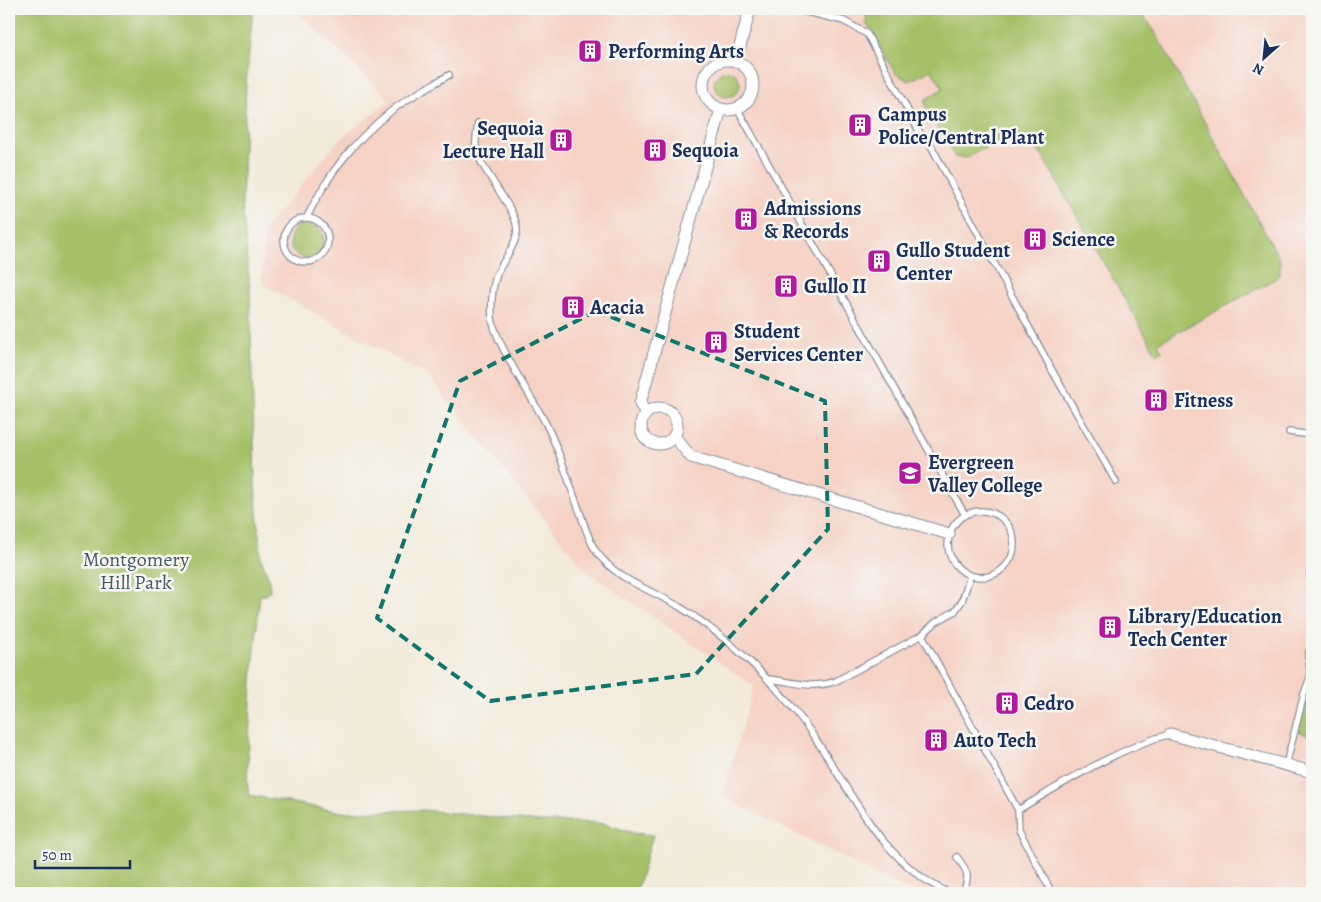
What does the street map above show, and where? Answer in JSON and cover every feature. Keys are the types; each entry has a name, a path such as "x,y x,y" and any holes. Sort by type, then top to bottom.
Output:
{"street":[{"path":"736,61 750,9"},
{"path":"720,61 736,61 749,72 753,88 750,97 737,108 720,109 713,106 704,93 704,77 707,70 720,61"},
{"path":"646,413 640,404 720,109"},
{"path":"657,408 663,408 673,414 678,424 674,436 665,443 659,444 648,440 644,435 642,424 646,413 657,408"},
{"path":"674,436 691,458 949,534"},
{"path":"1170,734 1312,772"}],"lane":[{"path":"795,9 844,21 867,34 921,135 929,142 1053,372 1116,482"},
{"path":"307,217 322,224 329,238 325,253 312,262 304,263 290,255 284,240 288,227 293,222 307,217 323,185 342,158 390,112 449,75"},
{"path":"737,108 965,515"},
{"path":"478,123 476,149 512,215 517,229 513,244 496,275 492,292 492,320 504,348 546,424 595,550 611,568 632,583 677,605 705,624 768,679 794,708 877,836 896,857 914,872 949,893"},
{"path":"1289,432 1312,435"},
{"path":"976,511 988,512 999,517 1008,525 1013,542 1010,559 1004,568 994,575 970,576 961,571 949,555 949,534 955,523 965,515 976,511"},
{"path":"1312,558 1310,576 1312,583"},
{"path":"768,679 788,680 806,686 823,686 922,635 936,622 955,611 962,601 970,576"},
{"path":"922,635 1018,810 1019,830 1052,893"},
{"path":"1286,765 1304,694 1312,673 1308,656 1312,643"},
{"path":"1304,694 1312,695"},
{"path":"1018,810 1072,778 1147,740 1170,734"},
{"path":"957,857 967,872 967,882 963,893"}],"highlighted area":[{"path":"596,311 825,401 828,529 696,674 490,701 377,618 460,381"}],"shaded area":[{"name":"Evergreen Valley College","path":"295,9 1288,9 1312,16 1312,893 914,893 722,797 754,686 586,571 428,376 262,284 264,230 340,139 390,100"}],"green space":[{"name":"Montgomery Hill Park","path":"9,9 253,9 246,85 242,202 250,289 255,485 261,558 269,579 270,591 266,595 260,595 252,681 247,781 249,795 342,812 423,810 540,822 588,822 605,824 634,833 653,835 636,893 9,893"},
{"path":"867,9 1137,9 1153,28 1280,260 1280,273 1275,279 1158,343 1162,352 1157,355 1041,154 1013,132 967,158 955,157 925,104 926,99 943,88 931,70 909,81 895,73 866,23"},
{"path":"727,71 736,75 740,84 736,93 727,97 718,93 714,84 718,75"},
{"path":"307,224 319,229 324,241 319,253 307,258 295,253 290,241 295,229"},
{"path":"1312,681 1312,736 1297,731"}],"place":[{"name":"Performing Arts","path":"590,51"},
{"name":"Campus Police/Central Plant","path":"860,125"},
{"name":"Sequoia Lecture Hall","path":"561,140"},
{"name":"Sequoia","path":"655,150"},
{"name":"Admissions & Records","path":"746,219"},
{"name":"Science","path":"1035,239"},
{"name":"Gullo Student Center","path":"879,261"},
{"name":"Gullo II","path":"786,286"},
{"name":"Acacia","path":"573,307"},
{"name":"Student Services Center","path":"716,342"},
{"name":"Fitness","path":"1156,400"},
{"name":"Evergreen Valley College","path":"910,473"},
{"name":"Library/Education Tech Center","path":"1110,627"},
{"name":"Cedro","path":"1007,703"},
{"name":"Auto Tech","path":"936,740"}]}
